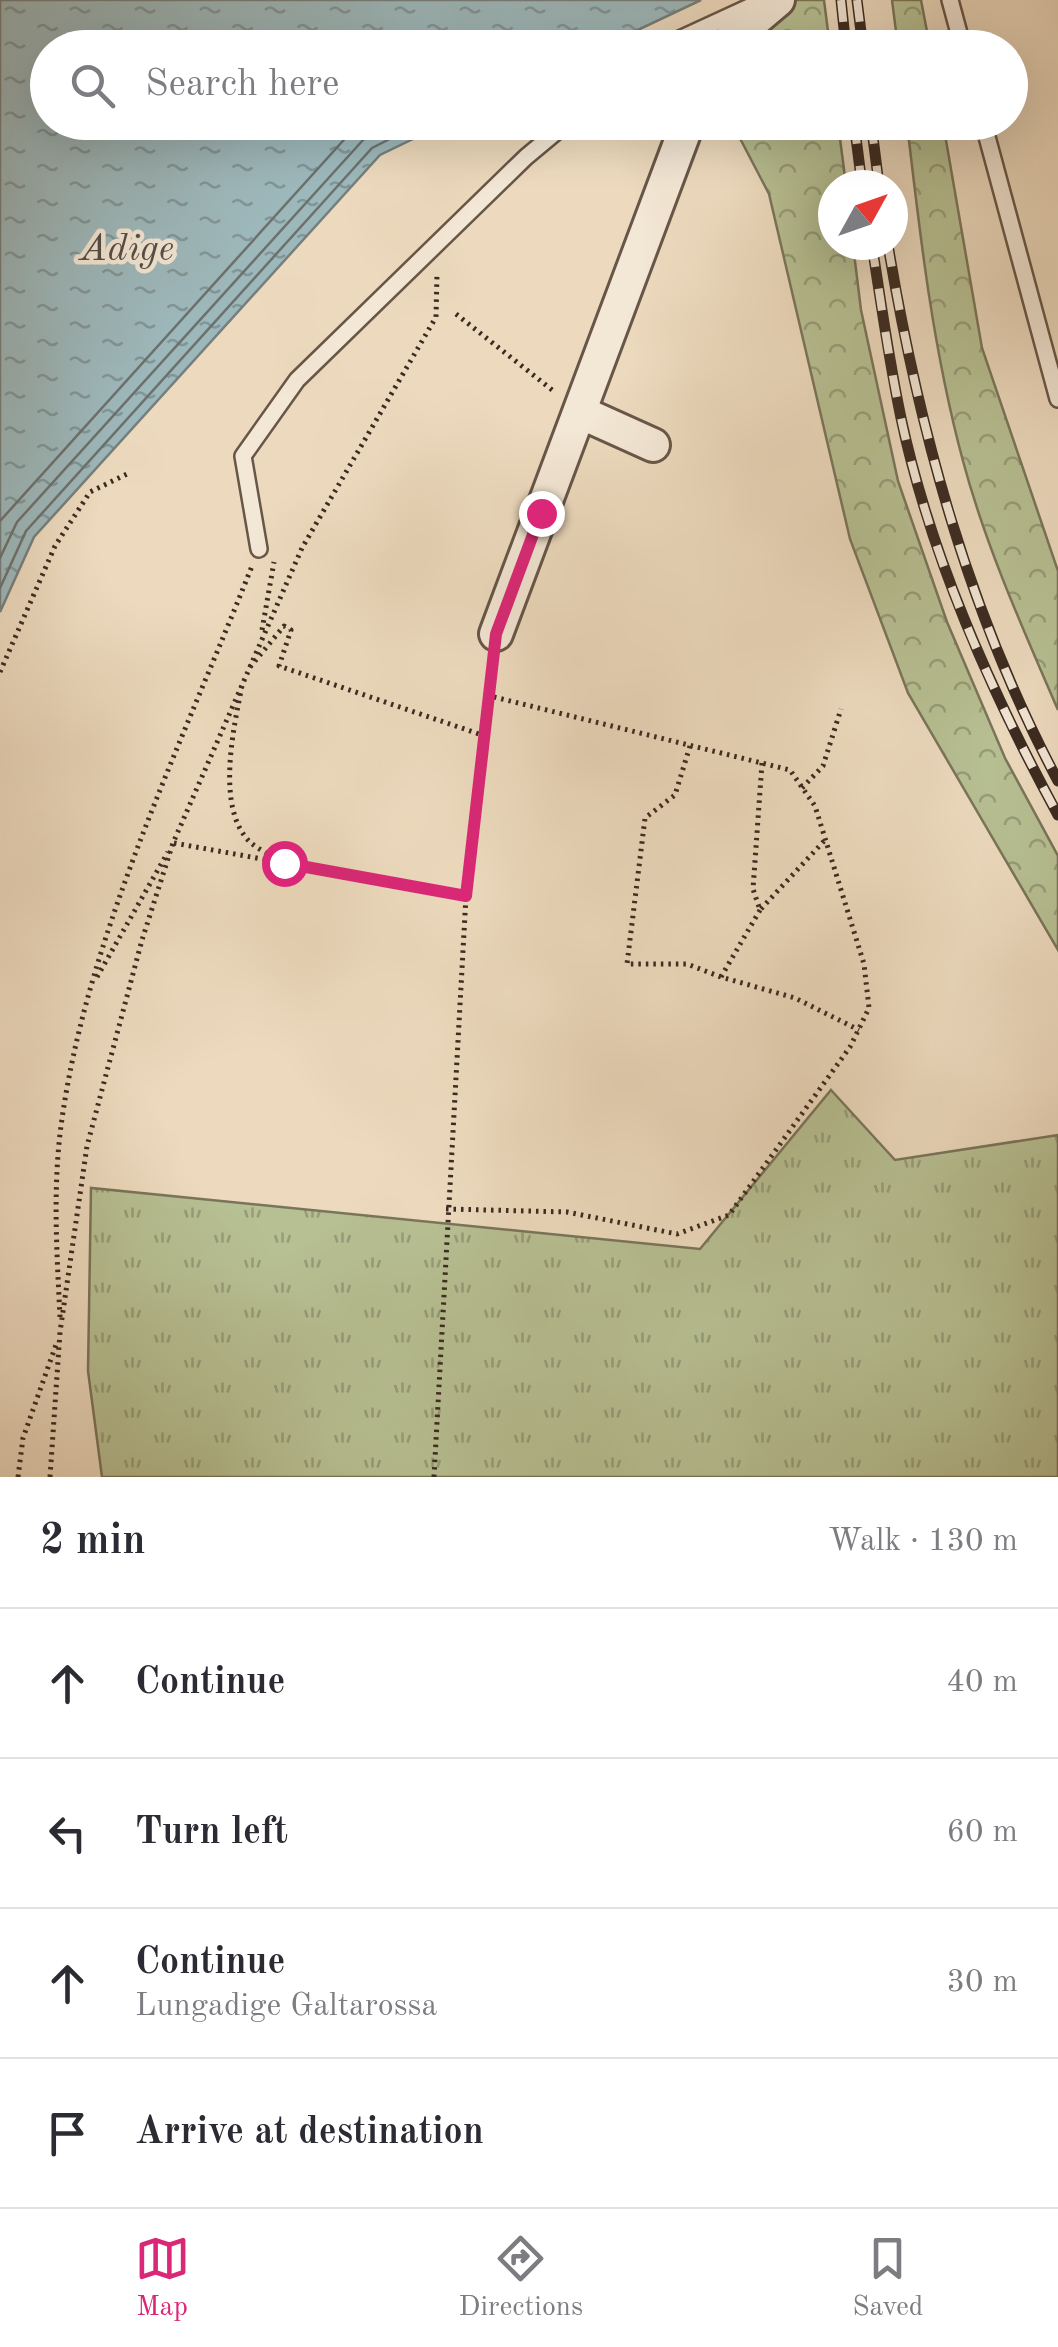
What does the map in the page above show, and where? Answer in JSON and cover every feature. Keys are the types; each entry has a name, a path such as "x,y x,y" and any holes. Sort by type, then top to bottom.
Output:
{"street":[{"path":"742,30 778,0"},
{"path":"496,634 681,140"},
{"path":"582,413 653,445"}],"lane":[{"path":"699,30 763,0"},
{"path":"950,0 958,30"},
{"path":"259,550 243,456 297,380 546,140"},
{"path":"988,140 1058,399"}],"path":[{"path":"50,1477 60,1332 88,1146 142,940 173,843 302,548 436,318 438,245"},
{"path":"456,314 582,413"},
{"path":"0,672 55,546 90,492 127,474"},
{"path":"18,1477 23,1438 60,1332 55,1204 60,1132 89,992 259,550"},
{"path":"260,638 275,557"},
{"path":"284,863 250,841 240,828 228,759 245,672 284,626 291,630 279,666 485,736"},
{"path":"434,1477 466,896 496,634"},
{"path":"446,1209 566,1212 677,1234 729,1215 870,1008 864,964 815,806 790,770 490,696"},
{"path":"802,788 823,766 842,709"},
{"path":"690,746 675,795 645,818 626,964 688,964 794,998 858,1030"},
{"path":"760,910 753,889 762,763"},
{"path":"720,976 760,910 825,840"},
{"path":"89,992 173,843"},
{"path":"173,843 466,896"}],"green space":[{"path":"784,0 824,0 828,30 761,30"},
{"path":"892,0 921,0 927,30 896,30"},
{"path":"741,140 840,140 844,170 818,170 818,260 855,260 861,310 898,481 947,622 1005,758 1058,856 1058,950 908,693 850,539 769,194"},
{"path":"909,140 946,140 982,348 1058,571 1058,710 972,493 936,335"},
{"path":"831,1090 895,1160 1058,1135 1058,1477 102,1477 88,1371 91,1188 700,1249"}],"water":[{"name":"Adige","path":"0,0 701,0 638,30 30,30 30,140 411,140 380,155 34,537 0,612"}],"railway":[{"path":"841,0 844,30"},
{"path":"857,0 861,30"},
{"path":"856,140 860,170"},
{"path":"873,140 877,170"},
{"path":"874,260 901,418 928,521 965,622 1058,815"},
{"path":"891,260 915,384 951,520 998,653 1058,781"}],"route":[{"path":"284,863 466,896 496,634 541,513"}]}
